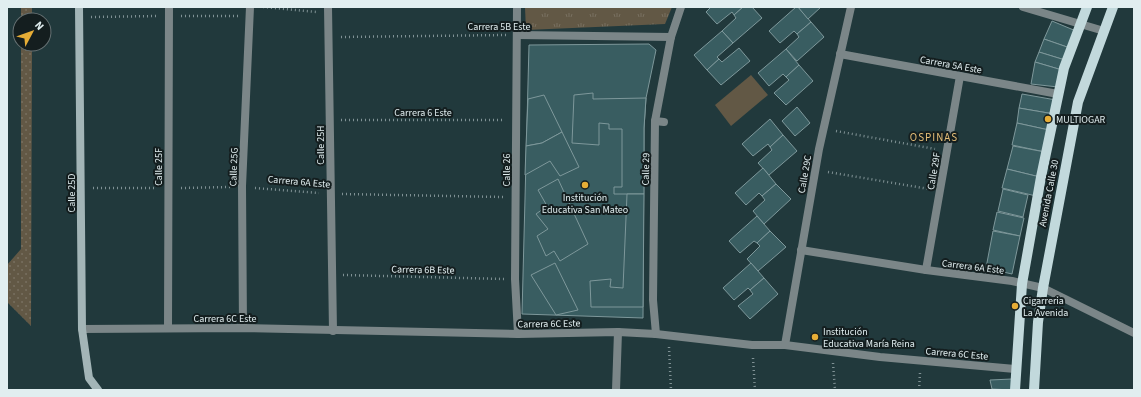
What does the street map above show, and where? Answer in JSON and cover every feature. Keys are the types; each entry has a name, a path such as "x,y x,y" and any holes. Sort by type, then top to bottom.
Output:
{"main road":[{"name":"Calle 25D","path":"79,7 82,329 89,378 98,390"},
{"name":"Avenida Calle 30","path":"1015,390 1015,369 1022,284 1064,68 1087,7"},
{"name":"Avenida Calle 30","path":"1034,390 1038,322 1043,288 1078,102 1113,7"}],"street":[{"name":"Calle 25F","path":"168,328 169,7"},
{"name":"Calle 25G","path":"243,328 242,186 250,7"},
{"name":"Calle 26","path":"517,7 518,35 515,279 518,334"},
{"name":"Calle 29","path":"656,334 653,300 655,121 670,37 681,7"},
{"name":"Calle 29C","path":"785,346 815,170 851,7"},
{"path":"1023,7 1104,31"},
{"name":"Calle 25H","path":"328,10 330,275 333,331"},
{"name":"Carrera 5B Este","path":"518,35 670,37"},
{"name":"Carrera 5A Este","path":"840,54 1058,94"},
{"name":"Calle 29F","path":"926,270 960,76"},
{"path":"655,121 664,122"},
{"name":"Carrera 6A Este","path":"801,250 1043,288 1134,333"},
{"name":"Carrera 6C Este","path":"82,329 243,328 518,334 618,332 656,334 752,345 785,346 1015,369"},
{"path":"616,390 618,332"}],"path":[{"path":"263,7 328,10"},
{"name":"Carrera 5B Este","path":"329,38 518,35"},
{"name":"Carrera 6 Este","path":"330,120 516,120"},
{"path":"824,128 947,151"},
{"path":"815,170 940,191"},
{"name":"Carrera 6A Este","path":"81,188 242,186 329,194 516,198"},
{"name":"Carrera 6B Este","path":"330,275 515,279"},
{"path":"668,336 671,390"},
{"path":"752,345 755,390"},
{"path":"833,352 835,390"},
{"path":"919,390 920,360"}],"green space":[{"path":"21,7 32,7 32,12 21,12"},
{"path":"525,7 672,7 665,24 526,30"},
{"path":"21,52 32,52 31,326 7,302 7,265 21,249"},
{"path":"751,75 768,95 731,126 715,105"}],"building":[{"path":"711,7 743,7 734,15 732,12 717,24 706,12"},
{"path":"743,7 752,7 762,18 733,43 722,31 736,18 734,15"},
{"path":"796,7 798,7 811,22 797,34 794,31 780,43 769,31"},
{"path":"798,7 821,7 808,19"},
{"path":"1052,21 1076,31 1070,48 1044,39"},
{"path":"811,22 824,37 797,61 786,49 799,37 797,34"},
{"path":"722,31 733,43 717,57 719,59 707,70 694,55"},
{"path":"1044,39 1070,48 1065,60 1039,52"},
{"name":"Institución Educativa San Mateo","path":"649,44 656,50 646,98 644,128 643,318 522,314 529,45"},
{"path":"739,48 750,61 721,85 707,70 719,59 722,62"},
{"path":"786,49 799,65 786,77 783,74 769,86 758,73"},
{"path":"1039,52 1065,60 1062,70 1035,62"},
{"path":"1035,62 1062,70 1058,87 1031,84"},
{"path":"799,65 813,81 786,105 774,93 789,80 786,77"},
{"path":"593,93 593,99 646,98 644,128 644,194 614,194 614,187 622,187 622,129 609,129 609,124 599,123 599,145 572,143 574,95"},
{"path":"1022,94 1056,100 1054,114 1019,108"},
{"path":"544,95 562,132 542,143 526,146 528,99"},
{"path":"797,107 810,123 795,136 782,121"},
{"path":"1019,108 1054,114 1049,130 1017,123"},
{"path":"770,119 783,135 770,147 768,144 753,156 742,144"},
{"path":"1017,123 1049,130 1045,152 1012,145"},
{"path":"562,132 579,167 560,176 550,161 525,175 526,146 542,143"},
{"path":"783,135 797,151 769,175 758,163 772,150 770,147"},
{"path":"1013,146 1045,152 1040,177 1007,169"},
{"path":"763,168 776,184 762,196 759,193 746,205 735,193"},
{"path":"1007,169 1040,177 1036,196 1002,188"},
{"path":"558,179 588,244 560,261 554,251 546,256 537,236 548,229 536,214 547,206 538,190"},
{"path":"776,184 791,199 764,224 753,211 765,200 762,196"},
{"path":"1003,189 1028,195 1023,217 998,211"},
{"path":"627,194 644,194 643,307 591,307 590,281 611,279 610,287 623,288"},
{"path":"997,212 1024,218 1020,236 993,230"},
{"path":"757,216 770,231 757,243 754,241 740,253 729,241"},
{"path":"770,231 786,247 758,271 747,259 760,246 757,243"},
{"path":"993,231 1020,236 1012,274 986,268"},
{"path":"555,263 578,310 556,315 531,275"},
{"path":"751,263 764,278 750,290 748,288 734,300 723,288"},
{"path":"764,278 778,294 750,319 738,306 753,294 750,290"},
{"path":"1012,379 1012,390 992,389 990,380"}],"place":[{"name":"MULTIOGAR","path":"1048,119"},
{"name":"Institución Educativa San Mateo","path":"585,185"},
{"name":"Cigarreria La Avenida","path":"1015,306"},
{"name":"Institución Educativa María Reina","path":"815,337"}],"district":[{"name":"OSPINAS","path":"934,137"}]}
